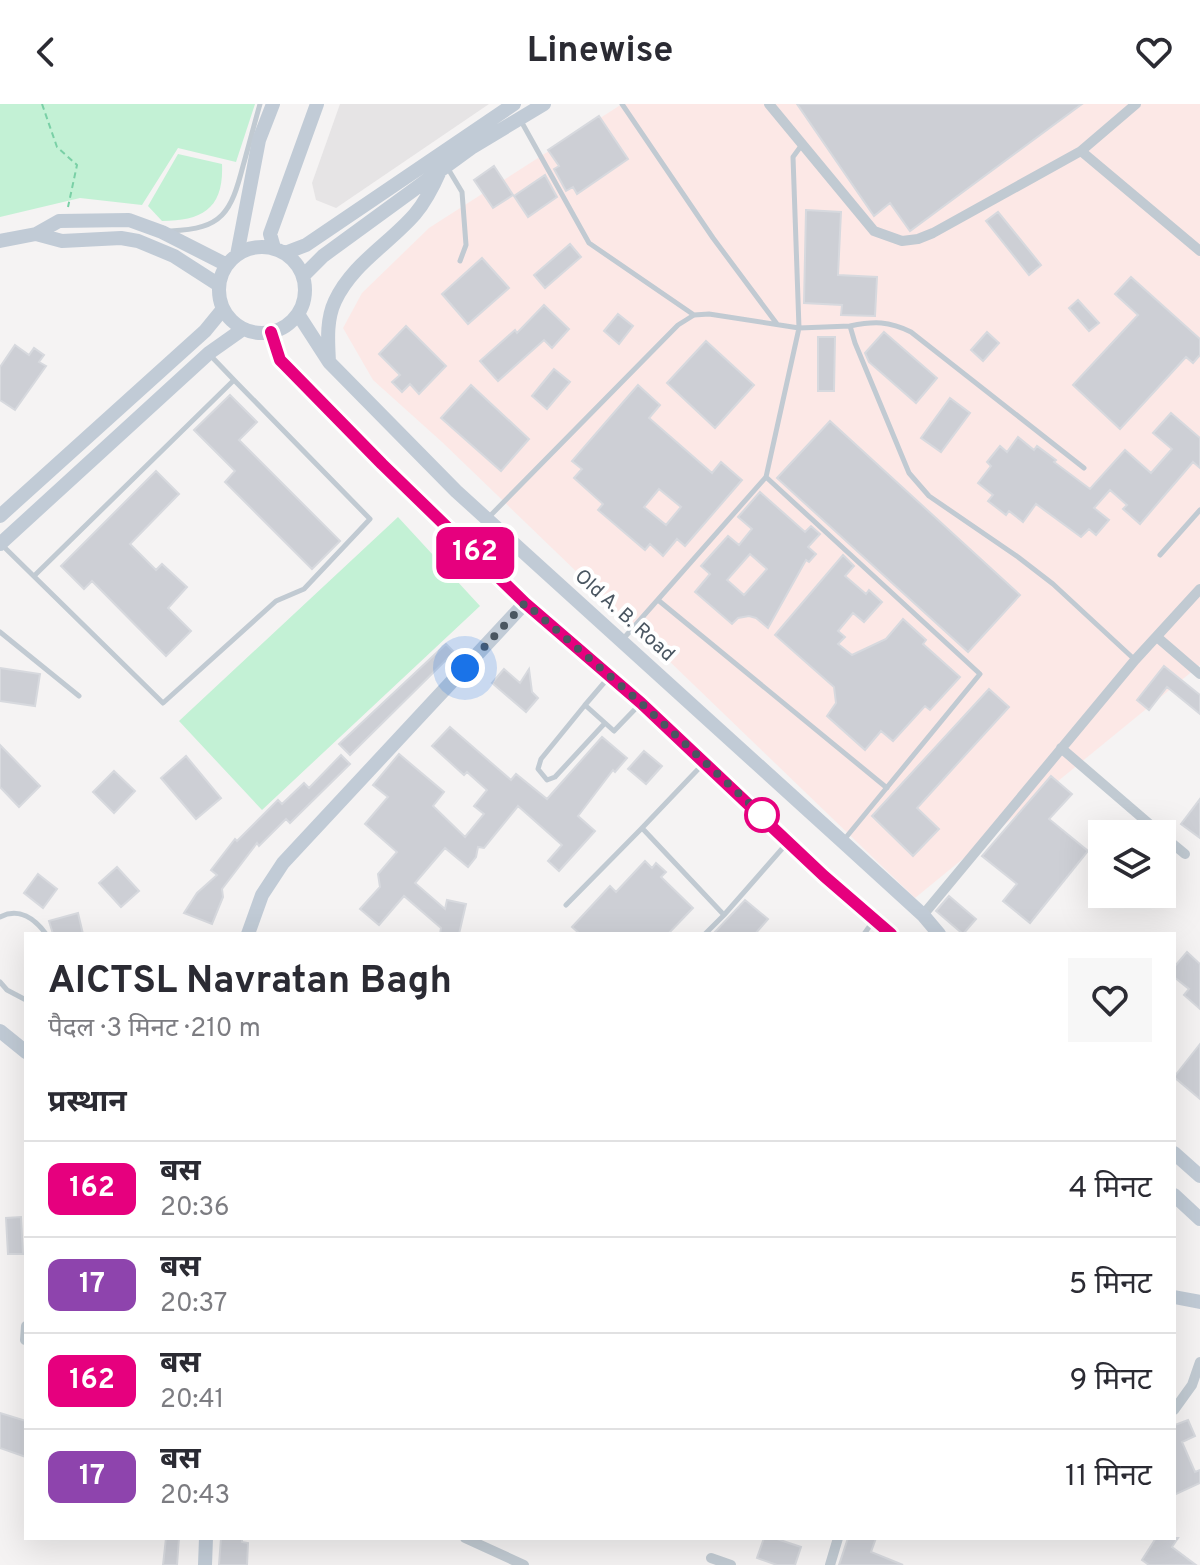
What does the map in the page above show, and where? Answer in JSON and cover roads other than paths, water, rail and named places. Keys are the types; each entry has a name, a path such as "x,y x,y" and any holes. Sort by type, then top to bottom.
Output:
{"main road":[{"path":"273,104 259,140 232,260 219,285 223,309 231,321 257,333 286,326 298,314 305,296 303,276 296,263 279,251 270,234 317,104"},
{"path":"232,260 249,249 279,251 306,245 514,104"},
{"path":"303,276 323,256 443,168 544,104"},
{"path":"329,362 328,330 335,301 352,273 413,216 429,195 443,168"},
{"path":"0,241 36,234 59,221 129,220 232,260"},
{"path":"36,234 62,241 121,238 138,241 174,256 219,285"},
{"path":"0,516 205,331 223,309"},
{"name":"Old A. B. Road","path":"298,314 329,362 446,481 923,915 937,932"},
{"path":"0,544 209,353 243,329"},
{"path":"271,332 280,360 525,603 641,703 824,876 889,932"},
{"path":"249,932 262,895 283,863 525,603"},
{"path":"0,1031 24,1050"},
{"path":"1176,1155 1200,1176"},
{"path":"1176,1197 1200,1219"},
{"path":"1176,1297 1200,1302"},
{"path":"205,1565 206,1540"}],"street":[{"path":"769,104 874,231 902,241 933,233 1081,151 1136,104"},
{"path":"1081,151 1200,250"},
{"path":"923,915 1135,660 1200,589"},
{"path":"1157,637 1200,674"},
{"path":"1061,748 1144,820"},
{"path":"1176,847 1185,854"},
{"path":"1176,1407 1192,1385 1200,1362"},
{"path":"469,1540 524,1565"},
{"path":"830,1565 837,1540"},
{"path":"711,1558 731,1565"}],"lane":[{"path":"162,232 201,228 228,210 238,188 260,104"},
{"path":"622,104 713,238 778,325"},
{"path":"520,119 589,243 694,315"},
{"path":"621,642 766,477 799,328 793,157 801,146"},
{"path":"443,168 462,192 466,245 460,261"},
{"path":"488,518 678,325 694,315 709,314 799,328 850,326 876,321 897,325 911,332 1084,468"},
{"path":"850,326 909,473 929,496 1053,584 1135,660"},
{"path":"0,544 163,703 276,601 304,589 370,519 209,353"},
{"path":"34,576 234,380"},
{"path":"766,477 980,674 843,842"},
{"path":"1160,555 1200,510"},
{"path":"658,600 887,788"},
{"path":"0,632 79,696"},
{"path":"605,723 555,777 547,780 541,775 538,769 541,759 610,676"},
{"path":"585,705 614,731 641,703"},
{"path":"566,905 705,762"},
{"path":"642,828 724,915"},
{"path":"707,932 788,841"},
{"path":"0,917 7,913 21,913 44,932"},
{"path":"865,932 874,920"},
{"path":"0,982 7,990 24,999"}]}
